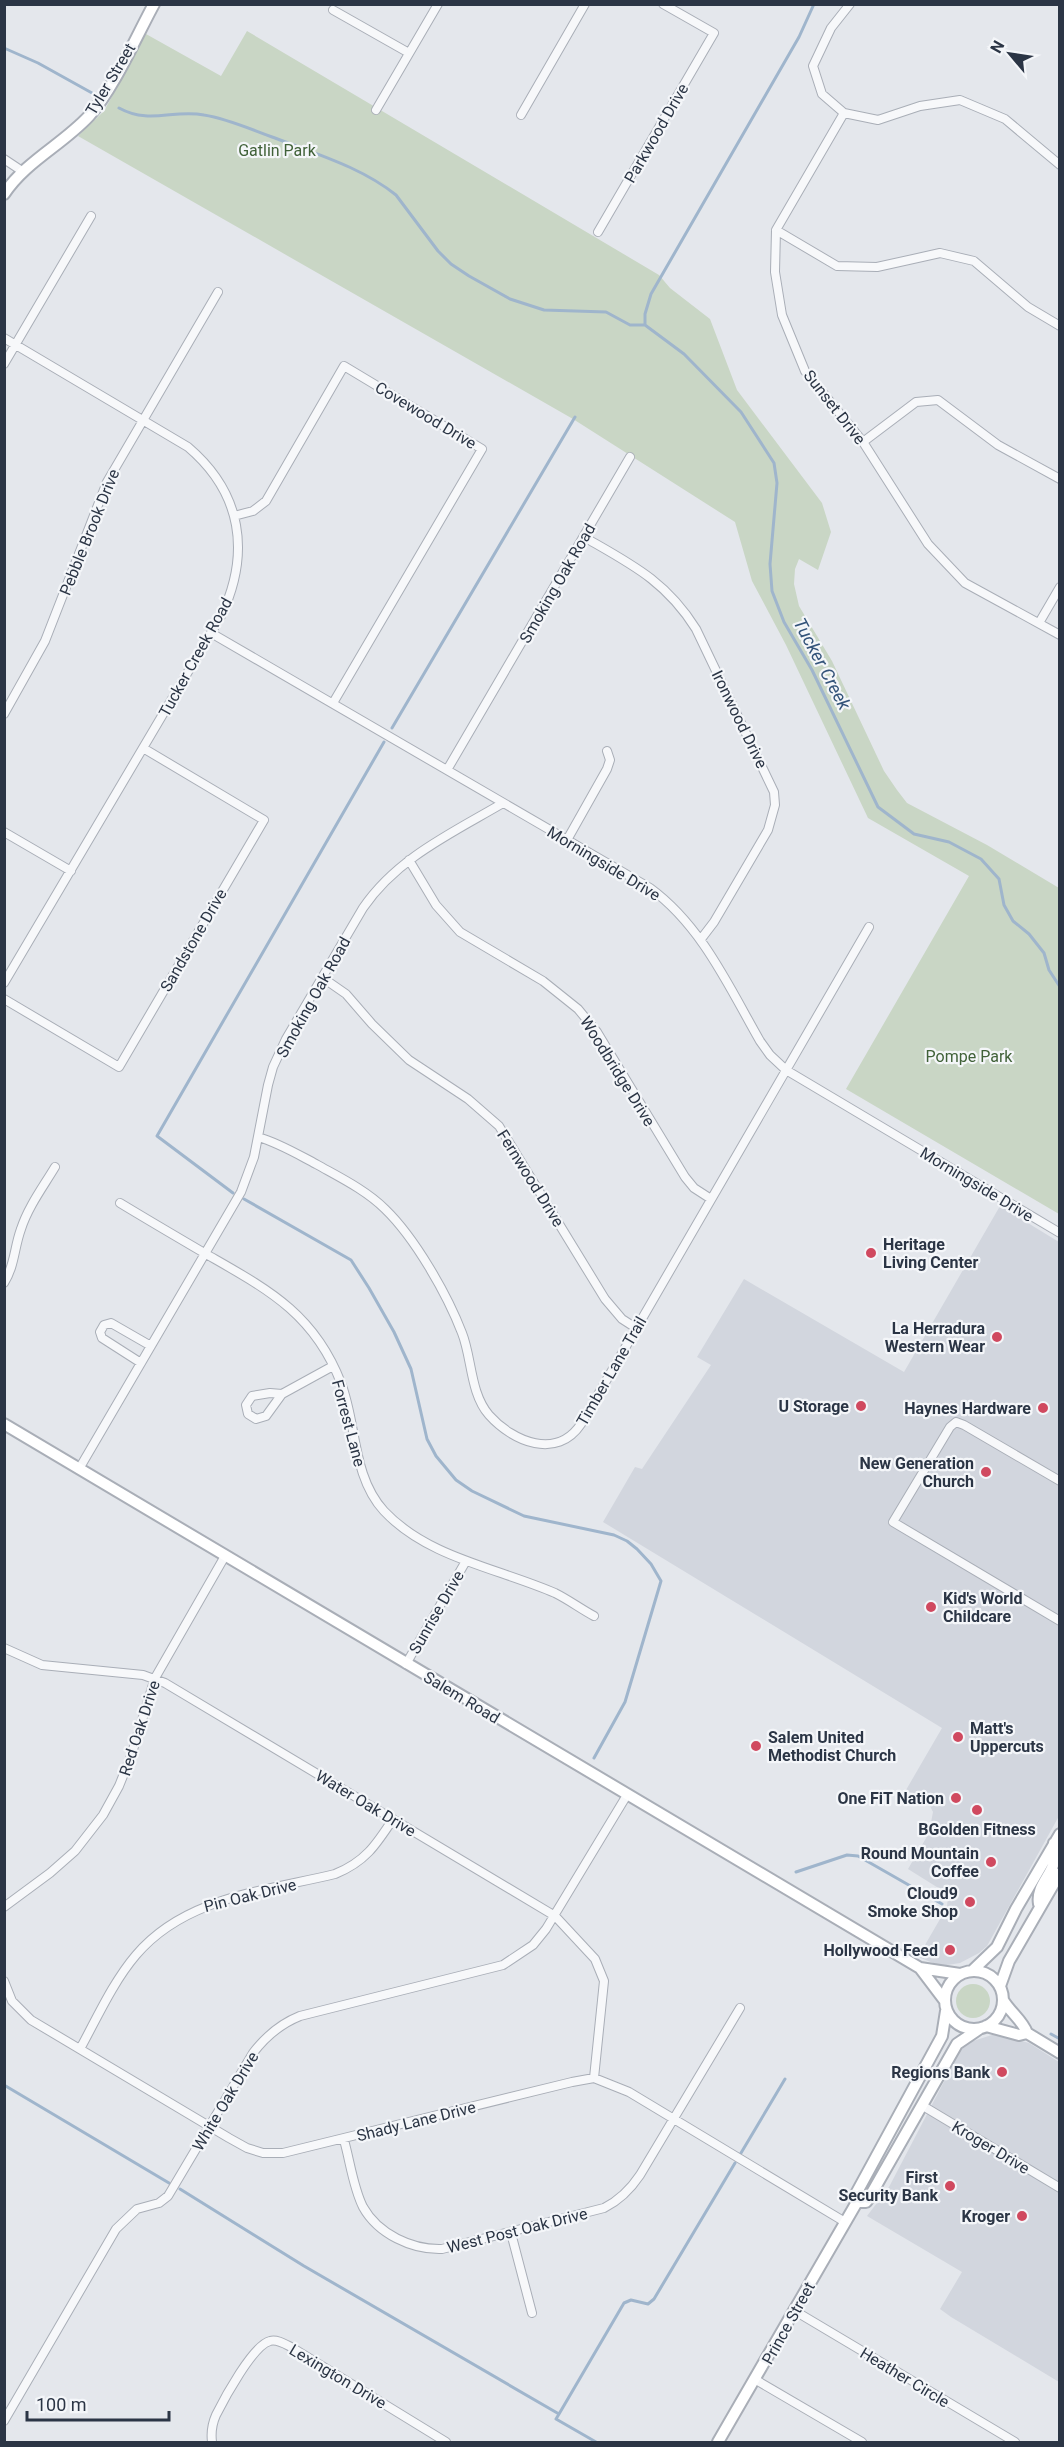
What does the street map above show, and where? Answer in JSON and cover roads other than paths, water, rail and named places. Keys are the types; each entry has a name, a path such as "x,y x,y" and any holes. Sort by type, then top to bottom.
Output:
{"main road":[{"name":"Tyler Street","path":"4,194 22,171 78,127 98,106 154,4"},
{"name":"Salem Road","path":"4,1424 920,1968 937,1988 945,2006"},
{"path":"1040,1907 1038,1896 1055,1864 1057,1839"},
{"path":"1027,2033 1019,2035 983,2027 963,2027 954,2021 945,2006 948,1986 960,1974 973,1970 997,1947 1016,1909 1057,1839"},
{"path":"1000,1986 1009,1960 1059,1873"},
{"name":"Salem Road","path":"920,1968 960,1974"},
{"path":"973,1970 989,1974 1000,1986 1003,2000 1010,2012 1024,2026 1027,2033 1059,2053"},
{"path":"857,2202 866,2202 869,2198 957,2044 998,2016 1003,2000"},
{"name":"Prince Street","path":"718,2442 756,2380 857,2202 857,2192 942,2036 945,2006"},
{"name":"Prince Street","path":"869,2198 865,2191 866,2185 885,2151 886,2140"}],"street":[{"path":"376,110 438,4"},
{"path":"521,115 585,4"},
{"name":"Parkwood Drive","path":"598,232 714,33 663,4"},
{"path":"850,4 831,28 813,66 822,94 844,113 878,120 920,106 960,100 1005,119 1059,165"},
{"path":"333,10 408,53"},
{"name":"Sunset Drive","path":"844,113 776,230 774,272 782,315 797,352 805,371 863,442 928,544 965,583 1059,635"},
{"path":"4,159 22,171"},
{"path":"4,364 91,216"},
{"path":"776,230 837,266 877,267 940,253 974,261 1028,307 1059,326"},
{"name":"Pebble Brook Drive","path":"4,714 45,641 107,482 218,292"},
{"name":"Tucker Creek Road","path":"4,338 188,447 220,484 234,516 239,544 235,582 212,633 4,983"},
{"name":"Covewood Drive","path":"234,516 253,512 266,501 344,366 482,449 333,703"},
{"path":"863,442 916,402 938,399 998,445 1059,479"},
{"name":"Smoking Oak Road","path":"447,770 630,457"},
{"name":"Ironwood Drive","path":"584,537 650,576 675,599 686,613 701,639 774,792 775,805 768,830 714,922 701,939"},
{"path":"1039,623 1059,587"},
{"name":"Morningside Drive","path":"212,633 662,897 684,918 701,939 760,1041 770,1055 786,1070 1059,1233"},
{"name":"Sandstone Drive","path":"4,999 119,1067 264,820 143,748"},
{"path":"567,840 607,770 610,760 607,751"},
{"name":"Smoking Oak Road","path":"79,1469 241,1192 249,1174 267,1085 273,1067 286,1039 374,893 390,875 409,860 503,803"},
{"path":"4,832 71,872"},
{"name":"Woodbridge Drive","path":"409,860 436,905 460,932 543,981 578,1009 601,1038 685,1177 694,1188 711,1199"},
{"name":"Timber Lane Trail","path":"258,1137 275,1141 348,1183 384,1208 405,1231 457,1321 468,1350 477,1392 485,1410 503,1428 521,1438 546,1446 559,1443 572,1435 581,1424 869,927"},
{"name":"Fernwood Drive","path":"323,978 346,994 372,1024 409,1060 468,1098 499,1126 605,1299 622,1319 636,1328"},
{"path":"4,1283 15,1260 19,1232 24,1219 55,1167"},
{"name":"Forrest Lane","path":"120,1203 264,1287 288,1305 319,1341 333,1366 345,1395 362,1471 376,1500 402,1527 466,1561 554,1593 594,1616"},
{"path":"141,1363 102,1338 102,1328 111,1323 151,1346"},
{"path":"282,1394 252,1396 246,1405 248,1414 256,1419 266,1416 282,1394 333,1366"},
{"path":"1059,1481 964,1425 953,1423 893,1522 1059,1621"},
{"name":"Red Oak Drive","path":"4,1907 75,1851 104,1815 131,1756 155,1678 225,1556"},
{"name":"Sunrise Drive","path":"406,1664 466,1561"},
{"name":"Water Oak Drive","path":"4,1648 42,1665 155,1678 555,1916 595,1959 604,1981 594,2078"},
{"name":"White Oak Drive","path":"4,2421 116,2229 137,2209 159,2203 168,2196 264,2038 283,2024 300,2016 502,1965 533,1945 555,1916 627,1795"},
{"name":"Pin Oak Drive","path":"80,2049 134,1957 162,1929 181,1917 216,1902 348,1869 360,1862 372,1849 393,1819"},
{"name":"Shady Lane Drive","path":"4,1981 12,2001 20,2011 247,2148 263,2153 283,2153 344,2140 594,2078"},
{"name":"West Post Oak Drive","path":"344,2140 364,2208 385,2231 404,2242 427,2249 441,2249 604,2208 628,2192 640,2175 740,2008"},
{"path":"594,2078 629,2092 845,2223"},
{"name":"Kroger Drive","path":"923,2106 1059,2188"},
{"path":"511,2232 532,2313"},
{"name":"Heather Circle","path":"795,2312 1015,2442"},
{"name":"Lexington Drive","path":"212,2442 211,2436 216,2416 254,2352 270,2341 281,2342 291,2347 446,2442"},
{"path":"756,2380 862,2442"}],"waterway":[{"path":"645,325 645,314 651,294 799,37 814,4"},
{"name":"Tucker Creek","path":"4,48 38,63 92,93"},
{"name":"Tucker Creek","path":"119,108 130,113 151,116 193,114 213,117 338,162 396,195 438,251 451,264 510,299 544,310 606,312 630,325 645,325 684,354 741,412 774,463 777,483 770,564 772,591 784,622 812,670 878,807 914,834 949,842 981,859 999,879 1004,905 1013,921 1029,934 1044,953 1049,970 1060,987"},
{"path":"392,728 575,417"},
{"path":"233,1193 157,1136 384,742"},
{"path":"244,1199 351,1260 394,1332 411,1369 427,1439 436,1456 456,1480 472,1491 524,1516 614,1535 627,1541 651,1564 661,1581 625,1702 594,1758"},
{"path":"796,1872 847,1855 858,1856 942,1904"},
{"path":"1051,2034 1060,2039"},
{"path":"741,2153 785,2079"},
{"path":"4,2085 169,2183"},
{"path":"559,2414 624,2303 631,2300 648,2304 654,2299 735,2163"},
{"path":"180,2189 304,2266 559,2414 556,2419 596,2442"}],"place":[{"name":"Heritage Living Center","path":"871,1253"},
{"name":"La Herradura Western Wear","path":"997,1337"},
{"name":"U Storage","path":"861,1406"},
{"name":"Haynes Hardware","path":"1043,1408"},
{"name":"New Generation Church","path":"986,1472"},
{"name":"Kid's World Childcare","path":"931,1607"},
{"name":"Matt's Uppercuts","path":"958,1737"},
{"name":"Salem United Methodist Church","path":"756,1746"},
{"name":"One FiT Nation","path":"956,1798"},
{"name":"BGolden Fitness","path":"977,1810"},
{"name":"Round Mountain Coffee","path":"991,1862"},
{"name":"Cloud9 Smoke Shop","path":"970,1902"},
{"name":"Hollywood Feed","path":"950,1950"},
{"name":"Regions Bank","path":"1002,2072"},
{"name":"First Security Bank","path":"950,2186"},
{"name":"Kroger","path":"1022,2216"}],"park label":[{"name":"Gatlin Park","path":"277,150"},
{"name":"Pompe Park","path":"969,1056"}]}
